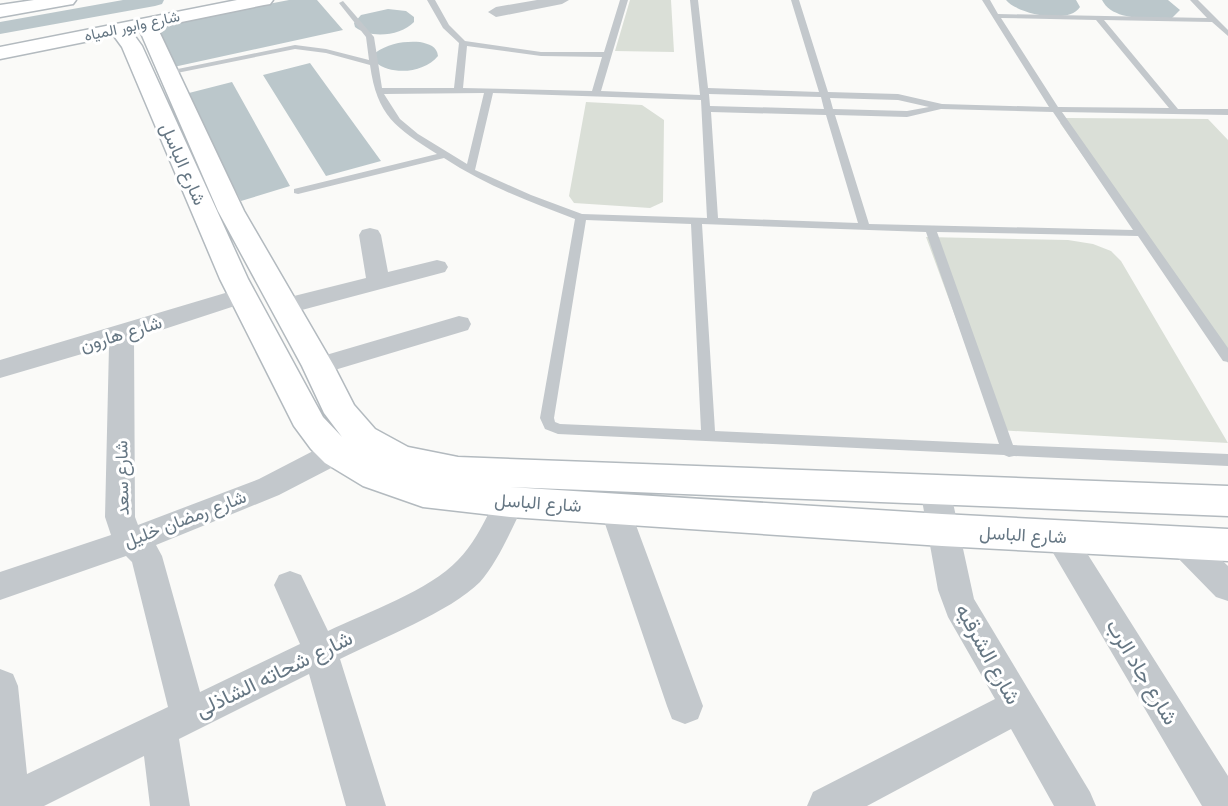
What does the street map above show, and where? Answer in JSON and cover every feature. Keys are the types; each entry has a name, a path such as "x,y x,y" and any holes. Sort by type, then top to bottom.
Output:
{"main road":[{"path":"0,11 67,0"},
{"name":"شارع وابور المياه","path":"0,53 264,0"},
{"name":"شارع الباسل","path":"132,26 167,72 231,211 318,366 341,413 350,446 376,476 398,485 449,496 510,502 942,530 1228,545"},
{"name":"شارع الباسل","path":"132,26 132,46 242,296 312,426 350,446 415,464 458,471 1228,501"}],"street":[{"path":"496,11 562,0"},
{"path":"370,235 378,282"},
{"path":"283,307 436,267"},
{"name":"شارع هارون","path":"0,369 242,296"},
{"path":"318,366 459,324"},
{"name":"شارع سعد","path":"122,334 120,517 126,534 146,556 153,577 173,723 170,806"},
{"name":"شارع رمضان خليل","path":"0,586 132,540 247,496 350,446"},
{"name":"شارع الشرقيه","path":"935,489 954,590 960,606 1076,806"},
{"name":"شارع شحاته الشاذلى","path":"6,804 436,595 468,572 479,558 510,502"},
{"path":"615,509 685,706"},
{"name":"شارع جاد الرب","path":"1060,537 1224,806"},
{"path":"1183,543 1228,587"},
{"path":"290,585 320,651 366,806"},
{"path":"0,686 6,804"},
{"path":"827,806 1017,706"}],"lane":[{"path":"431,0 446,26 463,43 541,54 607,55"},
{"path":"597,92 624,0"},
{"path":"694,0 706,109 713,222"},
{"path":"795,0 865,227"},
{"path":"986,0 1055,109 1228,358"},
{"path":"1194,0 1228,34"},
{"path":"343,3 370,37 378,91 396,121 470,171 526,197 581,217 930,229 1143,233"},
{"path":"997,16 1214,20"},
{"path":"1098,18 1174,109"},
{"path":"458,90 463,43"},
{"path":"167,72 296,47 326,51 375,64"},
{"path":"378,91 489,90 825,95 898,98 942,107 1174,109 1228,112"},
{"path":"470,171 489,90"},
{"path":"706,109 907,114 942,107"},
{"path":"298,191 446,154"},
{"path":"581,217 547,418 550,425 558,429 1009,452 1228,460"},
{"path":"696,222 708,436"},
{"path":"930,229 1009,452"}],"shaded area":[{"path":"289,0 317,0 343,30 169,68 151,27"},
{"path":"630,0 671,0 674,52 615,51"},
{"path":"1006,0 1076,0 1080,7 1065,15 1043,15 1021,10"},
{"path":"1102,0 1168,0 1180,10 1172,18 1133,17 1115,12"},
{"path":"388,9 406,11 414,17 414,22 394,33 385,34 369,33 355,27 354,23 361,15"},
{"path":"402,42 420,42 434,48 438,56 425,66 399,71 375,62 375,53 386,47"},
{"path":"310,63 381,161 326,176 263,75"},
{"path":"232,82 290,186 241,201 185,94"},
{"path":"586,102 642,105 664,120 663,202 650,208 574,203 569,196"},
{"path":"1066,118 1208,119 1228,140 1228,363 1060,123"},
{"path":"926,237 1068,240 1093,244 1111,251 1121,261 1228,443 997,430"}],"waterway":[{"path":"0,28 155,0"}]}
